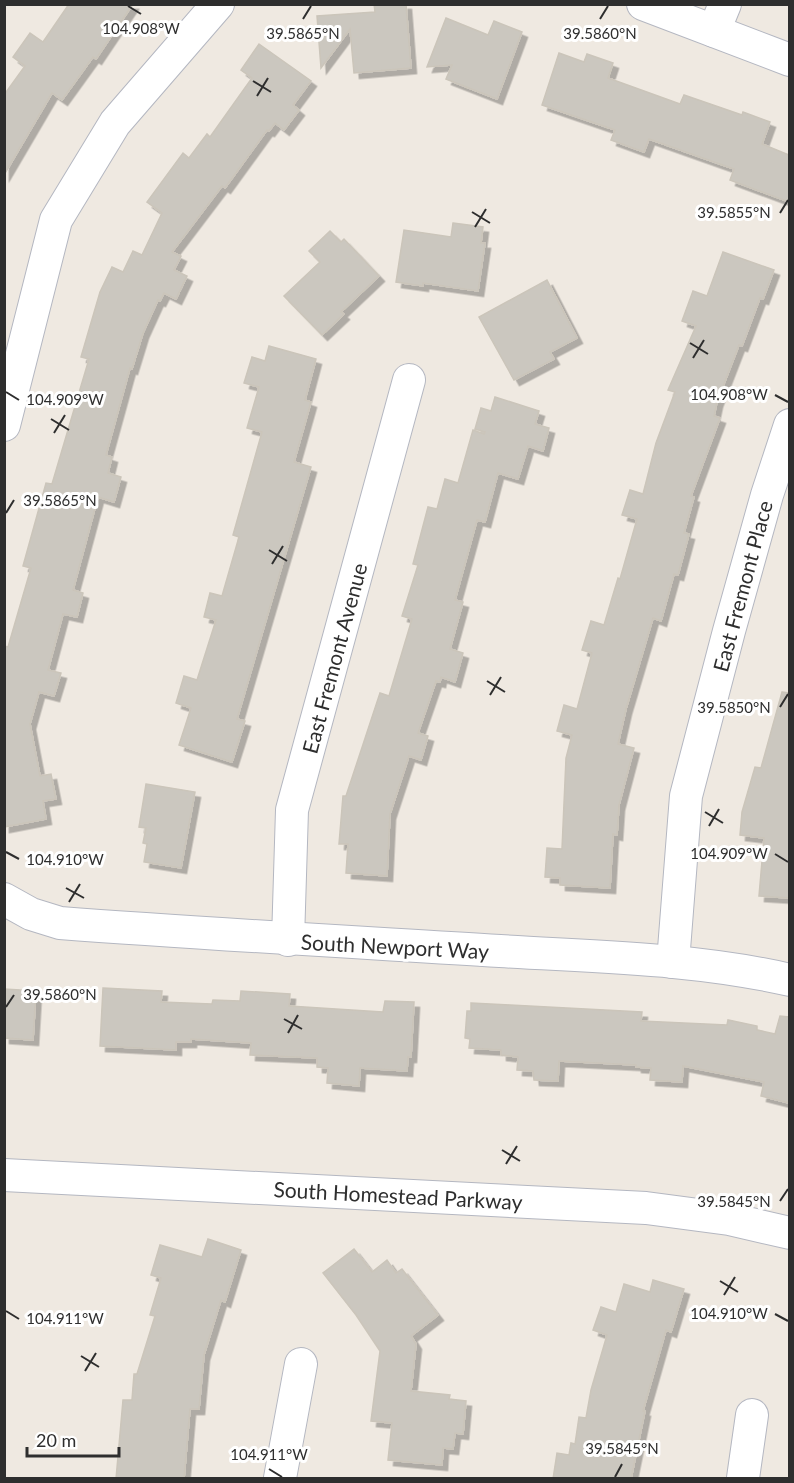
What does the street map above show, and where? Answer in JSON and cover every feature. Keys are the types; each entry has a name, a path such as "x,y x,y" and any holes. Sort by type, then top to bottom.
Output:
{"street":[{"path":"7,413 57,220 115,123 218,4"},
{"path":"643,4 720,18 789,60"},
{"name":"East Fremont Avenue","path":"288,940 292,810 409,380"},
{"name":"East Fremont Place","path":"673,962 686,796 729,631 789,425"},
{"name":"South Newport Way","path":"4,899 31,914 60,923 288,940 341,941 673,962 789,980"},
{"name":"South Homestead Parkway","path":"4,1175 646,1208 729,1219 789,1233"},
{"path":"280,1479 301,1364"},
{"path":"743,1479 752,1415"}],"building":[{"path":"69,4 133,4 96,59 93,57 62,100 52,93 4,175 4,95 25,66 13,57 30,33 43,42"},
{"path":"374,4 406,4 411,68 354,73 350,29 321,68 317,16 375,12"},
{"path":"446,18 488,35 494,21 522,32 497,99 446,79 452,65 427,67"},
{"path":"259,44 311,81 293,105 299,110 284,130 275,123 269,131 267,130 225,188 222,186 172,252 181,256 174,270 187,276 176,299 164,293 160,301 158,300 143,333 132,369 130,368 106,455 112,457 108,473 121,477 114,502 98,497 73,590 83,593 77,617 63,614 48,670 61,673 54,696 39,692 30,724 40,776 51,774 56,799 43,801 46,819 4,827 4,646 8,647 31,568 23,566 46,483 52,484 89,359 81,357 100,292 112,267 123,272 133,251 142,255 162,213 147,202 183,153 189,158 207,134 210,137 252,78 241,70"},
{"path":"559,53 584,62 587,54 613,63 608,78 680,104 684,95 770,122 762,144 789,155 789,202 730,180 734,169 649,139 644,152 611,140 615,130 542,105"},
{"path":"453,223 483,227 481,243 485,243 478,291 423,283 423,286 396,282 404,230 451,237"},
{"path":"330,231 341,242 344,239 379,276 341,312 344,314 322,335 284,296 320,262 309,251"},
{"path":"723,252 774,270 763,299 760,298 742,346 739,345 717,402 714,416 720,418 691,496 694,497 684,533 689,534 678,575 674,574 661,621 653,618 626,709 618,744 634,748 619,805 617,835 613,834 610,888 560,885 560,878 545,877 547,848 562,849 566,758 572,735 557,731 564,705 577,709 592,653 582,650 591,621 604,625 618,578 620,579 637,519 622,515 630,490 643,494 656,443 675,392 668,390 696,326 682,321 693,291 707,296"},
{"path":"547,280 577,338 550,352 554,359 514,380 479,317"},
{"path":"269,346 316,359 305,400 311,402 294,462 311,467 237,719 245,721 232,762 179,745 191,708 176,703 184,676 197,680 216,620 204,617 210,593 222,596 239,537 233,535 262,432 247,428 259,387 244,383 252,357 265,361"},
{"path":"495,397 539,411 535,424 549,428 543,451 528,446 518,479 498,473 485,522 477,520 455,600 463,602 450,649 463,653 455,682 441,677 440,682 436,681 418,733 428,736 421,760 409,756 390,814 387,876 346,873 348,844 339,844 343,796 346,796 380,693 389,696 412,619 402,616 418,565 413,564 428,507 437,509 445,479 458,483 473,430 484,434 485,432 475,429 481,408 491,411"},
{"path":"782,692 789,693 789,898 759,896 764,838 740,835 742,812 755,767 761,768"},
{"path":"146,784 195,792 181,868 144,862 147,844 143,843 146,828 139,827"},
{"path":"103,988 162,991 161,1002 212,1004 213,1000 240,1001 241,991 290,994 289,1006 383,1012 385,1001 414,1002 411,1057 408,1057 407,1071 360,1068 359,1086 327,1083 328,1068 317,1067 317,1058 250,1055 251,1043 191,1039 191,1042 176,1042 176,1050 100,1046"},
{"path":"4,989 36,991 33,1040 4,1038"},
{"path":"471,1003 642,1012 641,1021 727,1025 728,1020 757,1026 757,1030 775,1034 780,1016 789,1017 789,1103 761,1096 764,1082 683,1066 682,1082 650,1080 651,1068 636,1067 636,1065 559,1061 558,1081 534,1080 533,1071 517,1070 518,1057 501,1055 501,1050 469,1048 470,1039 465,1038 467,1011 471,1011"},
{"path":"208,1239 241,1250 225,1302 221,1300 204,1355 199,1409 190,1409 184,1479 116,1479 123,1400 132,1400 134,1374 137,1374 155,1316 150,1315 161,1278 151,1275 160,1245 202,1257"},
{"path":"354,1249 372,1272 387,1260 396,1273 402,1269 438,1315 411,1336 416,1344 411,1391 450,1395 449,1399 466,1401 463,1434 455,1433 453,1449 443,1448 442,1465 388,1460 392,1423 371,1421 380,1351 356,1315 323,1273"},
{"path":"653,1280 684,1289 671,1332 666,1330 643,1411 645,1411 631,1479 553,1479 557,1453 569,1455 571,1443 575,1444 579,1417 586,1418 591,1390 607,1335 593,1330 601,1307 616,1312 624,1284 650,1292"}]}
